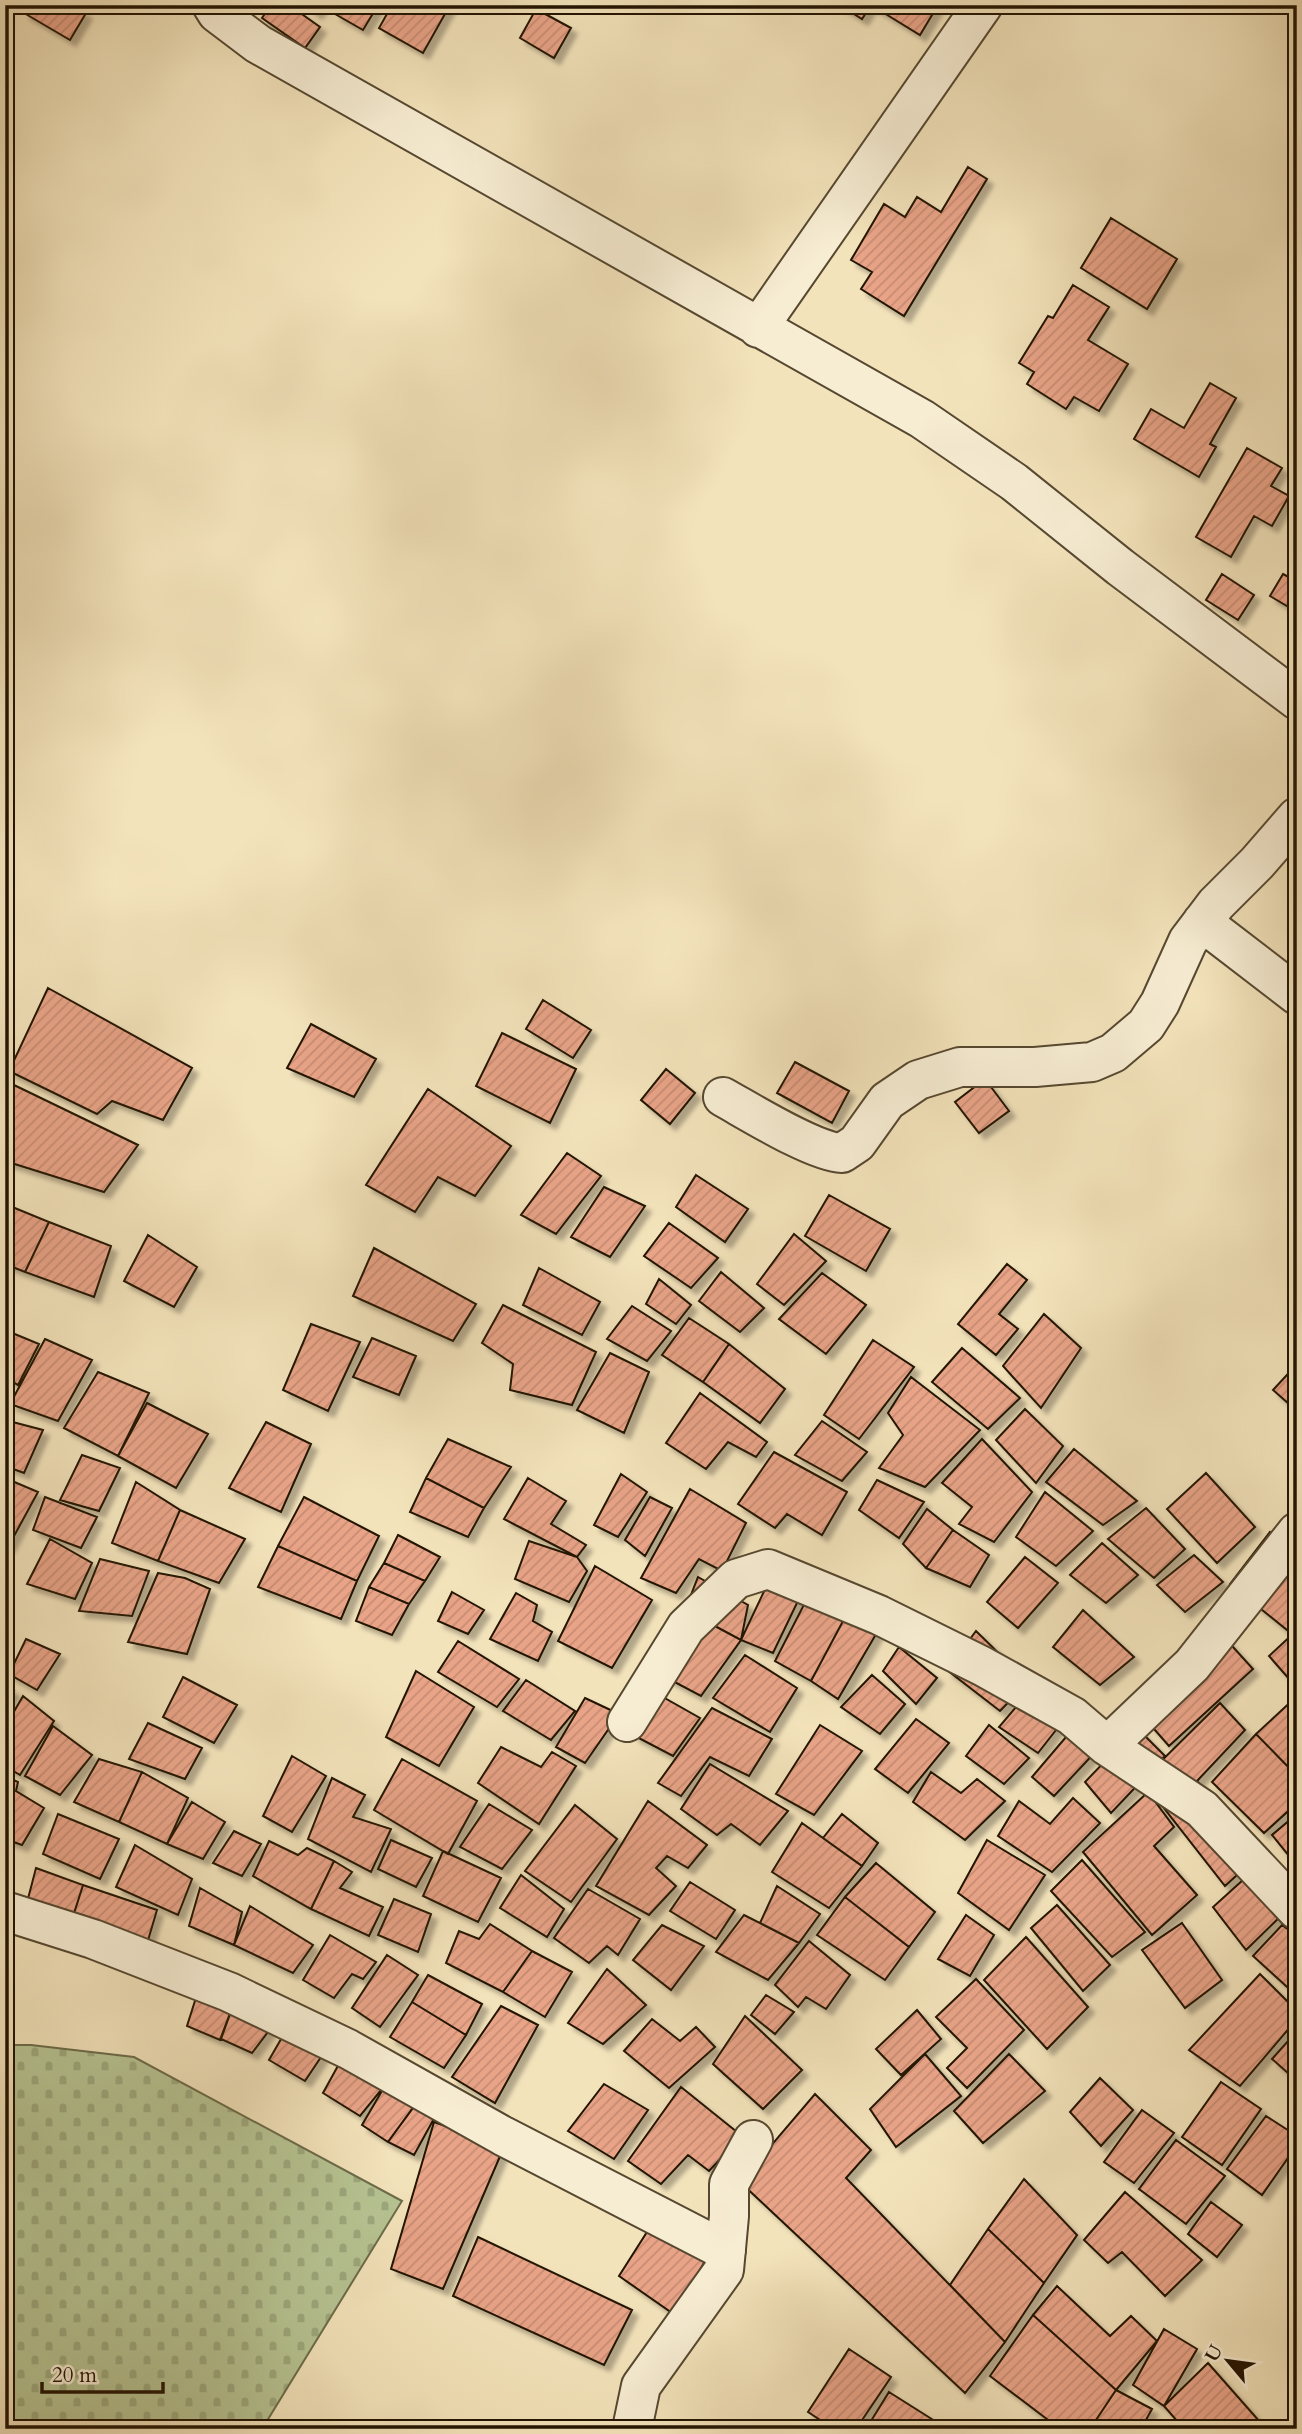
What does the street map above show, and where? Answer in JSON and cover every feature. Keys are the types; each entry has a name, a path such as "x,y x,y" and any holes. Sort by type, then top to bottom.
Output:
{"street":[{"path":"212,5 217,13 258,44 922,419 1014,482 1120,567 1297,699"},
{"path":"758,328 983,5"},
{"path":"723,1097 807,1142 825,1150 842,1153 857,1143 887,1101 918,1080 960,1067 1035,1067 1092,1062 1113,1053 1146,1025 1160,1003 1188,940 1216,904 1297,817"},
{"path":"1202,922 1297,995"},
{"path":"1107,1746 1192,1665 1297,1532"},
{"path":"627,1722 686,1627 736,1579 768,1569 879,1615 982,1666 1072,1716 1107,1746 1202,1809 1297,1910"},
{"path":"5,1911 93,1939 229,1992 348,2049 503,2136 726,2251"},
{"path":"632,2429 641,2386 724,2270 729,2183 754,2140"}],"green space":[{"path":"5,2045 31,2045 134,2057 402,2201 262,2429 5,2429"}],"building":[{"path":"29,5 72,5 86,13 70,40 24,13"},
{"path":"271,5 289,5 320,27 305,48 262,18"},
{"path":"307,5 322,5 316,13"},
{"path":"341,5 378,5 363,30 335,14"},
{"path":"392,5 450,5 423,53 379,28"},
{"path":"840,5 871,5 862,19"},
{"path":"871,5 938,5 920,35"},
{"path":"536,9 571,28 554,58 520,38"},
{"path":"968,167 987,179 904,316 861,289 872,272 851,260 884,204 905,217 917,197 941,212"},
{"path":"1111,218 1177,259 1147,309 1081,268"},
{"path":"1073,285 1109,307 1088,340 1128,364 1099,411 1074,397 1066,409 1027,384 1034,372 1019,363 1048,316 1053,318"},
{"path":"1210,383 1236,398 1210,444 1216,447 1199,477 1134,439 1151,409 1184,428"},
{"path":"1247,448 1282,468 1271,486 1289,496 1272,526 1254,516 1231,557 1196,537"},
{"path":"1222,574 1254,595 1238,620 1206,600"},
{"path":"1283,574 1294,580 1297,575 1297,612 1270,596"},
{"path":"48,988 192,1068 163,1120 112,1101 97,1114 9,1071"},
{"path":"543,1000 591,1030 573,1058 526,1029"},
{"path":"311,1024 376,1059 354,1097 287,1068"},
{"path":"502,1033 576,1069 550,1123 476,1086"},
{"path":"795,1062 849,1091 832,1123 777,1093"},
{"path":"666,1069 695,1093 670,1124 641,1100"},
{"path":"985,1079 1009,1111 979,1133 955,1102"},
{"path":"14,1085 138,1145 104,1192 5,1161 5,1098"},
{"path":"428,1089 511,1146 475,1196 438,1177 415,1212 366,1185"},
{"path":"567,1153 601,1176 556,1234 521,1215"},
{"path":"696,1175 748,1209 725,1242 676,1207"},
{"path":"604,1187 645,1206 610,1257 571,1237"},
{"path":"829,1195 890,1229 866,1271 805,1236"},
{"path":"5,1204 49,1222 25,1272 5,1264"},
{"path":"49,1222 111,1246 94,1297 25,1272"},
{"path":"669,1223 718,1258 691,1288 644,1256"},
{"path":"794,1234 826,1261 784,1305 757,1284"},
{"path":"148,1235 197,1267 174,1307 124,1281"},
{"path":"374,1248 476,1304 453,1341 353,1296"},
{"path":"1007,1264 1027,1280 999,1314 1018,1329 996,1355 958,1324"},
{"path":"539,1268 600,1302 582,1335 523,1305"},
{"path":"721,1272 764,1308 740,1332 699,1301"},
{"path":"822,1273 866,1305 826,1354 779,1319"},
{"path":"659,1279 691,1305 676,1324 646,1304"},
{"path":"503,1305 596,1352 572,1405 510,1390 513,1364 482,1343"},
{"path":"632,1306 671,1331 647,1361 607,1339"},
{"path":"1044,1314 1081,1348 1041,1408 1003,1366"},
{"path":"689,1318 729,1344 703,1382 662,1355"},
{"path":"311,1324 360,1342 328,1411 283,1390"},
{"path":"5,1330 39,1344 18,1385 5,1377"},
{"path":"372,1338 416,1356 399,1395 353,1377"},
{"path":"45,1339 92,1360 58,1421 10,1404"},
{"path":"873,1340 914,1367 859,1439 824,1415"},
{"path":"729,1344 785,1389 760,1423 703,1382"},
{"path":"962,1348 1020,1398 988,1429 932,1382"},
{"path":"610,1353 649,1372 624,1433 577,1410"},
{"path":"1297,1364 1297,1411 1273,1390"},
{"path":"98,1372 149,1393 118,1456 64,1428"},
{"path":"911,1377 980,1430 925,1487 879,1468 903,1435 888,1413"},
{"path":"700,1393 767,1442 756,1457 728,1442 706,1469 666,1443"},
{"path":"147,1403 208,1434 176,1488 118,1456"},
{"path":"1025,1409 1063,1446 1036,1483 996,1440"},
{"path":"5,1420 43,1430 24,1473 5,1466"},
{"path":"822,1421 867,1452 842,1481 795,1455"},
{"path":"266,1422 311,1444 281,1512 229,1488"},
{"path":"448,1439 511,1467 484,1508 426,1478"},
{"path":"982,1439 1032,1492 994,1542 959,1524 972,1507 942,1483"},
{"path":"1074,1449 1137,1501 1103,1525 1046,1482"},
{"path":"774,1452 847,1492 822,1535 787,1514 775,1528 738,1504"},
{"path":"82,1455 120,1468 99,1511 60,1500"},
{"path":"1206,1473 1255,1527 1217,1563 1167,1509"},
{"path":"621,1474 647,1492 618,1537 594,1525"},
{"path":"5,1478 38,1492 8,1547 5,1546"},
{"path":"426,1478 484,1508 468,1537 410,1512"},
{"path":"528,1478 566,1501 551,1524 586,1545 577,1557 504,1519"},
{"path":"877,1480 924,1502 899,1538 859,1510"},
{"path":"136,1482 180,1510 158,1561 112,1543"},
{"path":"690,1489 746,1523 722,1571 699,1559 676,1593 641,1578"},
{"path":"1045,1492 1093,1531 1056,1566 1016,1537"},
{"path":"45,1497 97,1517 81,1548 33,1530"},
{"path":"304,1497 379,1536 357,1581 278,1546"},
{"path":"650,1497 672,1508 645,1556 625,1540"},
{"path":"1146,1508 1185,1549 1154,1578 1108,1539"},
{"path":"927,1509 953,1530 926,1568 903,1544"},
{"path":"180,1510 245,1539 219,1583 158,1561"},
{"path":"953,1530 989,1555 970,1587 926,1568"},
{"path":"1270,1532 1297,1553 1297,1628 1292,1634 1230,1584"},
{"path":"398,1535 440,1557 425,1581 384,1563"},
{"path":"50,1539 92,1563 75,1599 27,1584"},
{"path":"529,1541 577,1557 587,1571 569,1602 515,1579"},
{"path":"1102,1543 1138,1575 1106,1603 1070,1575"},
{"path":"278,1546 357,1581 341,1619 258,1587"},
{"path":"1194,1555 1223,1582 1185,1612 1157,1585"},
{"path":"1025,1557 1058,1583 1018,1628 987,1602"},
{"path":"100,1559 149,1571 132,1616 79,1611"},
{"path":"384,1563 425,1581 409,1604 369,1587"},
{"path":"595,1566 652,1600 612,1668 558,1641"},
{"path":"776,1566 808,1580 773,1653 741,1640"},
{"path":"158,1573 185,1578 210,1589 187,1654 128,1642"},
{"path":"698,1577 748,1605 741,1640 685,1610"},
{"path":"369,1587 409,1604 392,1635 356,1621"},
{"path":"811,1591 850,1608 811,1681 775,1661"},
{"path":"452,1592 484,1610 468,1634 438,1621"},
{"path":"516,1593 537,1605 533,1621 552,1632 538,1661 490,1639"},
{"path":"850,1608 882,1624 838,1699 811,1681"},
{"path":"685,1610 741,1640 701,1696 650,1669"},
{"path":"1083,1610 1134,1657 1100,1685 1053,1647"},
{"path":"1213,1625 1253,1669 1169,1746 1132,1704"},
{"path":"1297,1630 1297,1688 1269,1656"},
{"path":"976,1631 1028,1682 1000,1711 947,1670"},
{"path":"26,1639 60,1654 37,1690 9,1674"},
{"path":"458,1641 519,1679 497,1707 438,1672"},
{"path":"899,1647 937,1678 916,1704 883,1671"},
{"path":"745,1655 797,1688 770,1732 713,1698"},
{"path":"416,1671 474,1707 439,1766 386,1737"},
{"path":"872,1675 905,1704 880,1734 841,1707"},
{"path":"183,1677 237,1705 214,1743 163,1717"},
{"path":"526,1680 575,1711 551,1740 503,1711"},
{"path":"5,1686 14,1691 5,1707"},
{"path":"654,1692 700,1718 673,1756 633,1735"},
{"path":"1027,1694 1063,1721 1038,1753 999,1727"},
{"path":"23,1696 54,1721 20,1775 5,1766 5,1727"},
{"path":"1297,1696 1297,1776 1256,1734"},
{"path":"585,1698 619,1714 585,1763 556,1747"},
{"path":"1220,1703 1245,1730 1197,1781 1262,1852 1225,1886 1142,1780"},
{"path":"712,1708 772,1739 749,1776 710,1757 681,1796 658,1783"},
{"path":"916,1719 949,1743 908,1793 875,1769"},
{"path":"148,1723 202,1748 185,1779 129,1759"},
{"path":"1077,1724 1100,1747 1054,1796 1032,1777"},
{"path":"820,1725 862,1751 814,1815 776,1794"},
{"path":"989,1725 1029,1758 1004,1784 966,1756"},
{"path":"53,1726 92,1755 60,1795 25,1776"},
{"path":"1137,1728 1165,1756 1111,1813 1085,1782"},
{"path":"1256,1734 1297,1776 1297,1803 1264,1833 1212,1782"},
{"path":"501,1747 541,1767 552,1752 576,1766 539,1824 478,1783"},
{"path":"292,1756 326,1776 292,1832 263,1816"},
{"path":"99,1759 142,1772 119,1822 74,1802"},
{"path":"402,1759 477,1801 448,1854 374,1810"},
{"path":"710,1764 788,1811 760,1845 731,1824 717,1835 681,1809"},
{"path":"142,1772 188,1798 167,1844 119,1822"},
{"path":"931,1772 961,1793 977,1779 1005,1801 965,1840 913,1802"},
{"path":"5,1776 18,1782 16,1791 44,1808 22,1845 5,1839"},
{"path":"332,1778 365,1795 353,1817 391,1829 371,1872 308,1839"},
{"path":"1148,1792 1174,1827 1154,1846 1197,1895 1152,1935 1083,1852"},
{"path":"1073,1798 1100,1823 1052,1872 998,1836 1019,1801 1050,1824"},
{"path":"648,1801 707,1845 688,1868 667,1856 656,1868 676,1886 649,1915 596,1886"},
{"path":"192,1802 225,1822 203,1859 167,1844"},
{"path":"489,1804 532,1830 502,1869 460,1847"},
{"path":"575,1805 617,1839 571,1902 525,1871"},
{"path":"58,1814 119,1839 100,1879 43,1854"},
{"path":"842,1814 878,1843 862,1866 823,1838"},
{"path":"1297,1814 1297,1866 1272,1835"},
{"path":"802,1823 862,1866 829,1908 772,1872"},
{"path":"234,1831 261,1844 242,1876 213,1863"},
{"path":"391,1840 432,1858 416,1887 378,1869"},
{"path":"987,1840 1045,1875 1009,1930 958,1893"},
{"path":"269,1841 298,1855 307,1848 334,1861 311,1909 253,1876"},
{"path":"135,1845 192,1879 178,1915 116,1887"},
{"path":"443,1851 501,1878 478,1922 423,1896"},
{"path":"1082,1860 1145,1932 1112,1957 1051,1891"},
{"path":"334,1861 352,1872 340,1888 383,1907 369,1936 311,1909"},
{"path":"876,1863 935,1912 909,1947 845,1897"},
{"path":"36,1868 83,1885 70,1926 24,1914"},
{"path":"1254,1870 1288,1909 1246,1950 1213,1907"},
{"path":"521,1875 564,1909 547,1937 500,1908"},
{"path":"690,1882 735,1910 716,1939 670,1911"},
{"path":"83,1885 157,1910 146,1947 70,1926"},
{"path":"777,1886 820,1914 799,1943 760,1923"},
{"path":"200,1888 242,1912 234,1945 189,1926"},
{"path":"588,1889 640,1919 618,1955 607,1946 589,1963 554,1938"},
{"path":"845,1897 909,1947 885,1980 817,1935"},
{"path":"394,1899 431,1914 418,1952 378,1935"},
{"path":"1057,1905 1110,1965 1083,1991 1031,1928"},
{"path":"250,1906 313,1945 293,1973 234,1945"},
{"path":"744,1915 799,1943 768,1980 716,1952"},
{"path":"966,1915 994,1935 970,1976 938,1959"},
{"path":"1182,1923 1222,1980 1185,2008 1142,1950"},
{"path":"490,1924 532,1951 503,1992 446,1963 459,1931 479,1939"},
{"path":"662,1925 704,1946 671,1990 633,1960"},
{"path":"1282,1925 1297,1936 1297,1996 1253,1956"},
{"path":"330,1935 376,1962 363,1979 352,1974 334,1998 303,1980"},
{"path":"1026,1937 1088,2007 1047,2049 984,1980"},
{"path":"809,1941 850,1975 826,2009 806,1997 798,2007 775,1985"},
{"path":"532,1951 572,1972 545,2017 503,1992"},
{"path":"387,1955 418,1975 380,2027 352,2008"},
{"path":"607,1969 646,2005 603,2044 568,2023"},
{"path":"1260,1974 1297,2011 1297,2019 1240,2086 1189,2050"},
{"path":"428,1975 482,2004 466,2035 412,2002"},
{"path":"976,1979 1024,2030 967,2088 947,2068 967,2048 936,2017"},
{"path":"200,1985 235,2000 220,2040 187,2026"},
{"path":"766,1995 794,2012 775,2034 751,2015"},
{"path":"235,2000 277,2020 252,2053 221,2039"},
{"path":"412,2002 466,2035 444,2068 390,2037"},
{"path":"501,2006 538,2025 495,2103 452,2077"},
{"path":"917,2010 941,2039 901,2075 876,2049"},
{"path":"745,2016 802,2070 763,2109 713,2064"},
{"path":"652,2019 680,2041 696,2027 715,2047 669,2088 624,2051"},
{"path":"288,2027 323,2054 305,2081 269,2060"},
{"path":"1297,2031 1297,2081 1272,2059"},
{"path":"345,2053 386,2084 360,2116 323,2093"},
{"path":"925,2054 961,2096 896,2147 870,2109"},
{"path":"1009,2054 1045,2091 983,2143 954,2111"},
{"path":"1100,2078 1133,2110 1101,2146 1070,2112"},
{"path":"1221,2082 1261,2109 1222,2165 1182,2137"},
{"path":"386,2084 418,2101 388,2142 362,2125"},
{"path":"604,2084 648,2110 614,2159 568,2131"},
{"path":"681,2087 742,2136 709,2171 688,2155 661,2184 628,2161"},
{"path":"815,2094 871,2150 846,2178 1005,2342 965,2393 740,2182"},
{"path":"418,2101 436,2115 414,2155 388,2142"},
{"path":"1142,2110 1174,2133 1134,2183 1104,2162"},
{"path":"1266,2116 1297,2136 1297,2145 1262,2195 1227,2169"},
{"path":"434,2122 504,2147 443,2289 391,2269"},
{"path":"1176,2140 1225,2176 1186,2224 1139,2189"},
{"path":"1024,2179 1077,2235 1044,2283 988,2229"},
{"path":"1125,2192 1202,2260 1165,2296 1122,2252 1108,2263 1084,2240"},
{"path":"1211,2202 1242,2225 1217,2257 1188,2234"},
{"path":"654,2221 705,2261 675,2315 619,2276"},
{"path":"988,2229 1044,2283 1005,2342 950,2285"},
{"path":"478,2237 632,2310 604,2365 453,2296"},
{"path":"1057,2286 1110,2336 1131,2316 1157,2341 1116,2390 1033,2315"},
{"path":"1033,2315 1116,2390 1090,2429 1060,2429 990,2376"},
{"path":"1164,2329 1197,2349 1164,2406 1133,2385"},
{"path":"849,2349 891,2377 856,2429 834,2429 808,2412"},
{"path":"1208,2363 1260,2422 1253,2429 1184,2429 1164,2406"},
{"path":"1116,2390 1152,2409 1141,2429 1090,2429"},
{"path":"889,2392 938,2423 934,2429 866,2429"}]}
